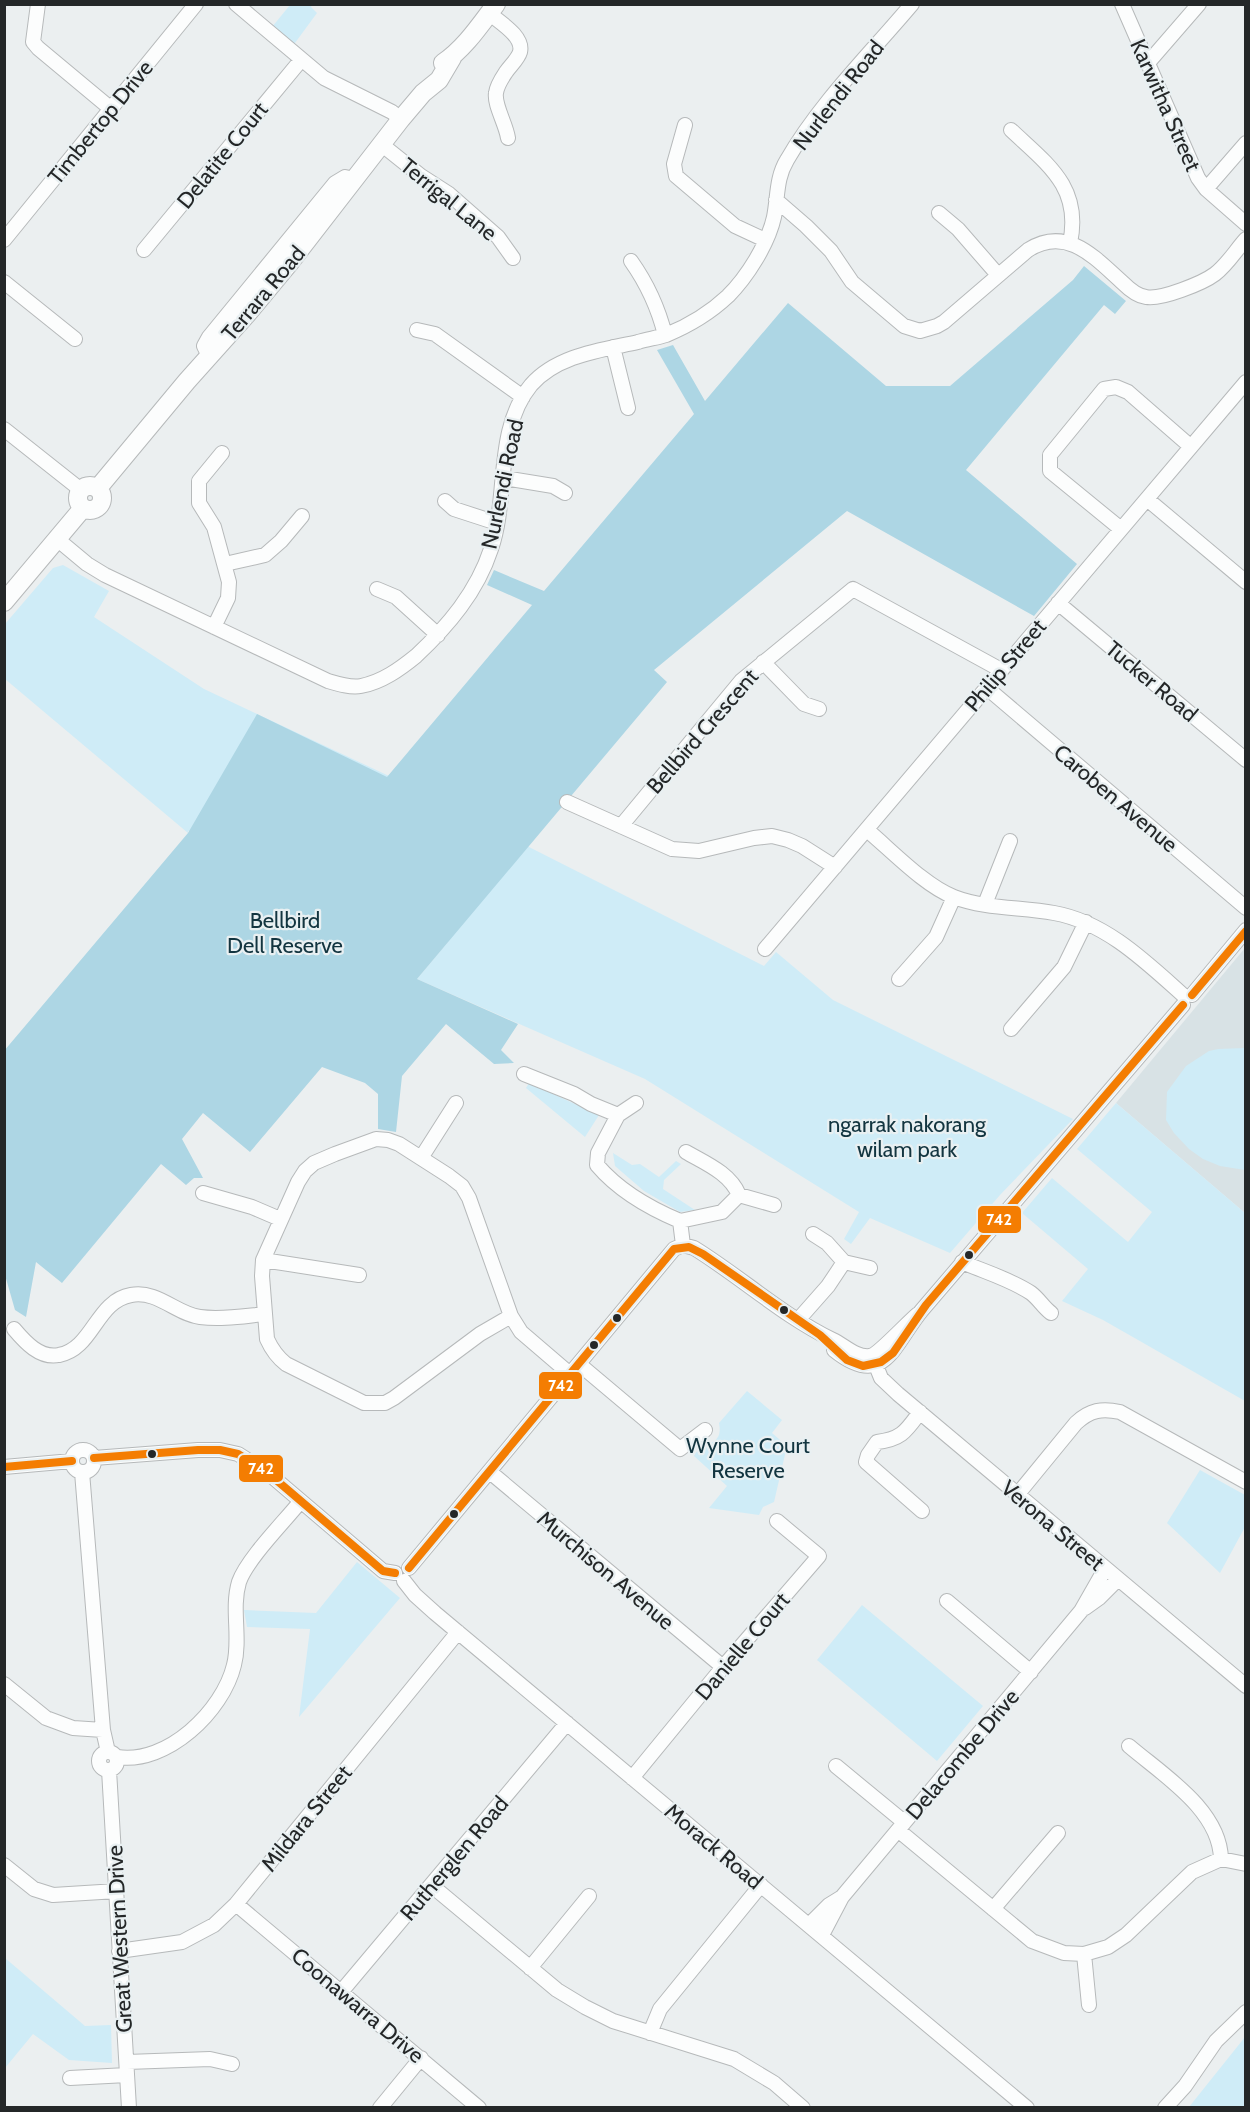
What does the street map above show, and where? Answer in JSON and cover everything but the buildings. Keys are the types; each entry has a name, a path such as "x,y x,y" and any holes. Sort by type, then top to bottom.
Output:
{"main road":[{"name":"Terrara Road","path":"90,489 291,261 401,119 425,90 439,80 449,60 492,9"},
{"path":"4,602 83,508 93,511 100,506 102,496 90,489"}],"street":[{"path":"38,4 33,42 110,108"},
{"name":"Timbertop Drive","path":"4,240 196,4"},
{"path":"236,4 324,78 392,112 401,119"},
{"name":"Nurlendi Road","path":"57,539 87,564 105,575 328,681 360,687 398,672 438,635 468,596 481,572 491,549 497,523 508,437 513,418 533,383 558,364 573,358 664,335 701,316 727,297 759,256 774,219 778,179 786,162 813,121 912,4"},
{"name":"Karwitha Street","path":"1122,4 1198,178 1206,189 1245,224"},
{"path":"1147,64 1199,4"},
{"path":"492,9 520,44 520,54 500,81 496,93 496,102 507,126 508,138"},
{"name":"Delatite Court","path":"144,250 301,60"},
{"path":"685,125 675,164 676,176 735,226 766,236 779,225 791,220 806,226"},
{"path":"1011,129 1064,184 1072,208 1070,243"},
{"path":"1206,189 1245,142"},
{"name":"Terrigal Lane","path":"381,144 421,176 449,194 498,237 513,258"},
{"path":"776,200 831,251 852,282 912,330 928,330 944,322 1035,245 1052,242 1070,243 1084,249 1131,291 1145,297 1158,297 1217,273 1245,239"},
{"path":"939,213 958,229 998,275"},
{"path":"631,261 653,297 664,335"},
{"path":"4,282 75,339"},
{"path":"417,330 435,334 523,397"},
{"path":"614,347 628,408"},
{"name":"Philip Street","path":"765,949 1245,382"},
{"path":"1121,529 1050,471 1050,455 1104,389 1116,387 1128,392 1190,446"},
{"path":"4,429 90,489"},
{"path":"214,627 228,598 229,582 214,527 199,503 199,481 222,453"},
{"path":"504,478 553,486 565,493"},
{"path":"1147,499 1244,578"},
{"path":"445,501 454,509 497,523"},
{"path":"225,564 265,555 281,541 302,516"},
{"path":"377,589 396,597 438,635"},
{"name":"Bellbird Crescent","path":"621,826 741,681 853,589 1001,670"},
{"name":"Tucker Road","path":"1058,603 1245,760"},
{"path":"764,662 804,704 819,709"},
{"name":"Caroben Avenue","path":"987,688 1245,908"},
{"path":"567,802 672,849 699,851 772,836 802,846 835,867"},
{"path":"867,830 934,886 954,897 985,904 1053,912 1086,922 1112,936 1186,998"},
{"path":"985,904 1010,841"},
{"path":"899,979 936,937 954,897"},
{"path":"1011,1029 1065,967 1086,922"},
{"path":"403,1574 674,1249 683,1245 694,1248 820,1335 874,1360 897,1332 918,1314 1245,930"},
{"path":"524,1074 618,1115"},
{"path":"421,1158 456,1103"},
{"path":"636,1103 618,1115 598,1153 597,1164 607,1176 650,1207 680,1221 722,1212 739,1195"},
{"path":"511,1316 480,1334 394,1398 385,1403 364,1403 286,1364 277,1357 267,1339 263,1260 298,1182 314,1163 376,1139 399,1144 462,1186 469,1198 511,1316 521,1332 575,1369 679,1456 705,1430"},
{"path":"686,1152 726,1177 735,1185 739,1195"},
{"path":"203,1193 252,1207 280,1219"},
{"path":"739,1195 774,1205"},
{"path":"680,1221 683,1245"},
{"path":"813,1234 827,1243 844,1262 870,1268"},
{"path":"263,1260 358,1275"},
{"path":"798,1320 828,1286 844,1262"},
{"path":"962,1262 1024,1289 1051,1313"},
{"path":"14,1329 24,1341 40,1353 55,1356 69,1353 78,1346 108,1307 130,1295 156,1297 189,1314 200,1317 265,1314"},
{"name":"Verona Street","path":"874,1360 881,1378 897,1394 1245,1686"},
{"path":"1017,1495 1076,1423 1094,1411 1106,1409 1119,1412 1245,1482"},
{"path":"920,1412 903,1435 877,1442 866,1462 922,1511"},
{"name":"Morack Road","path":"93,1458 198,1449 238,1454 254,1463 383,1571 403,1574 415,1595 458,1632 1027,2108"},
{"path":"80,1450 90,1453 93,1458 91,1468 82,1472 75,1469 72,1461 74,1454 80,1450"},
{"path":"4,1467 72,1461"},
{"path":"82,1472 103,1730 112,1754 124,1758 144,1755 168,1747 211,1712 225,1688 234,1665 238,1639 236,1610 239,1582 250,1562 300,1502"},
{"name":"Murchison Avenue","path":"490,1472 723,1667"},
{"name":"Danielle Court","path":"632,1778 723,1667 819,1556 777,1521"},
{"name":"Delacombe Drive","path":"822,1935 842,1897 1081,1611 1105,1569"},
{"name":"Delacombe Drive","path":"1081,1611 1118,1580"},
{"path":"947,1601 1031,1671"},
{"name":"Mildara Street","path":"119,1952 182,1942 214,1925 236,1904 458,1632"},
{"path":"4,1684 46,1718 73,1728 103,1730"},
{"name":"Rutherglen Road","path":"341,1992 567,1723"},
{"path":"1129,1746 1198,1805 1213,1827 1221,1852 1221,1860"},
{"name":"Great Western Drive","path":"112,1754 116,1766 109,1770 129,2108"},
{"path":"836,1766 993,1909 1032,1941 1064,1953 1084,1954 1108,1947 1126,1935 1192,1872 1221,1860 1245,1864"},
{"path":"993,1909 1058,1833"},
{"path":"4,1865 34,1889 53,1895 117,1891"},
{"path":"431,1885 557,1990 585,2007 613,2020 734,2059 774,2083 803,2108"},
{"path":"650,2032 660,2009 761,1885"},
{"path":"530,1968 589,1896"},
{"name":"Delacombe Drive","path":"809,1925 829,1905 842,1897"},
{"name":"Coonawarra Drive","path":"236,1904 479,2108"},
{"path":"1084,1954 1089,2006"},
{"path":"1165,2108 1185,2086 1216,2041 1245,2012"},
{"path":"380,2108 420,2058"},
{"path":"70,2078 127,2068 210,2059 232,2064"}],"shaded area":[{"path":"1245,948 1245,1213 1116,1103"}],"green space":[{"path":"290,5 312,5 311,7 317,13 292,47 272,27"},
{"name":"Bellbird Dell Reserve","path":"1084,266 1126,301 1115,314 1104,305 966,470 1077,564 1034,616 847,511 654,670 667,682 417,979 518,1024 501,1050 514,1063 494,1064 446,1024 402,1076 396,1132 378,1129 378,1094 365,1083 322,1067 250,1152 203,1113 182,1139 203,1178 194,1178 186,1185 161,1164 62,1283 36,1262 26,1317 15,1310 5,1275 4,1051 188,833 257,714 387,777 532,605 487,585 494,570 544,591 694,414 657,350 673,345 705,401 788,303 886,386 950,386 1073,280"},
{"path":"63,565 109,591 94,617 204,689 389,776 474,803 529,847 764,966 776,952 833,1000 1073,1119 1000,1195 950,1253 870,1218 851,1244 844,1239 859,1212 645,1079 417,979 448,942 188,831 188,833 5,679 5,624 53,568"},
{"path":"1246,1048 1245,1170 1220,1166 1203,1159 1189,1149 1174,1133 1166,1120 1167,1092 1186,1066 1209,1051"},
{"path":"529,1083 599,1115 585,1137 526,1088"},
{"name":"ngarrak nakorang wilam park","path":"1116,1103 1245,1213 1245,1401 1103,1320 1062,1301 1088,1269 1022,1213 1052,1178 1128,1242 1152,1212 1077,1149"},
{"path":"613,1153 632,1165 640,1164 659,1177 676,1161 681,1164 664,1180 663,1189 695,1210 680,1212 644,1191 615,1166"},
{"name":"Wynne Court Reserve","path":"747,1391 782,1420 772,1433 787,1446 774,1502 763,1507 759,1515 709,1508 727,1486 694,1456 715,1440 720,1431 719,1423"},
{"path":"1200,1470 1245,1495 1245,1527 1220,1573 1167,1523"},
{"path":"357,1562 400,1598 299,1717 310,1629 247,1627 244,1610 316,1613"},
{"path":"862,1605 983,1706 937,1761 817,1660"},
{"path":"5,1958 85,2026 111,2025 112,2063 69,2060 33,2034 5,2068"},
{"path":"1245,2037 1245,2107 1189,2107"}],"transit line":[{"name":"742","path":"1192,995 1246,931"},
{"name":"742","path":"409,1568 674,1249 689,1247 703,1254 820,1335 847,1360 863,1366 881,1362 893,1353 926,1305 1183,1005"},
{"name":"742","path":"94,1458 198,1450 220,1450 238,1454 268,1473 383,1571 395,1573"},
{"name":"742","path":"4,1467 72,1461"}]}
